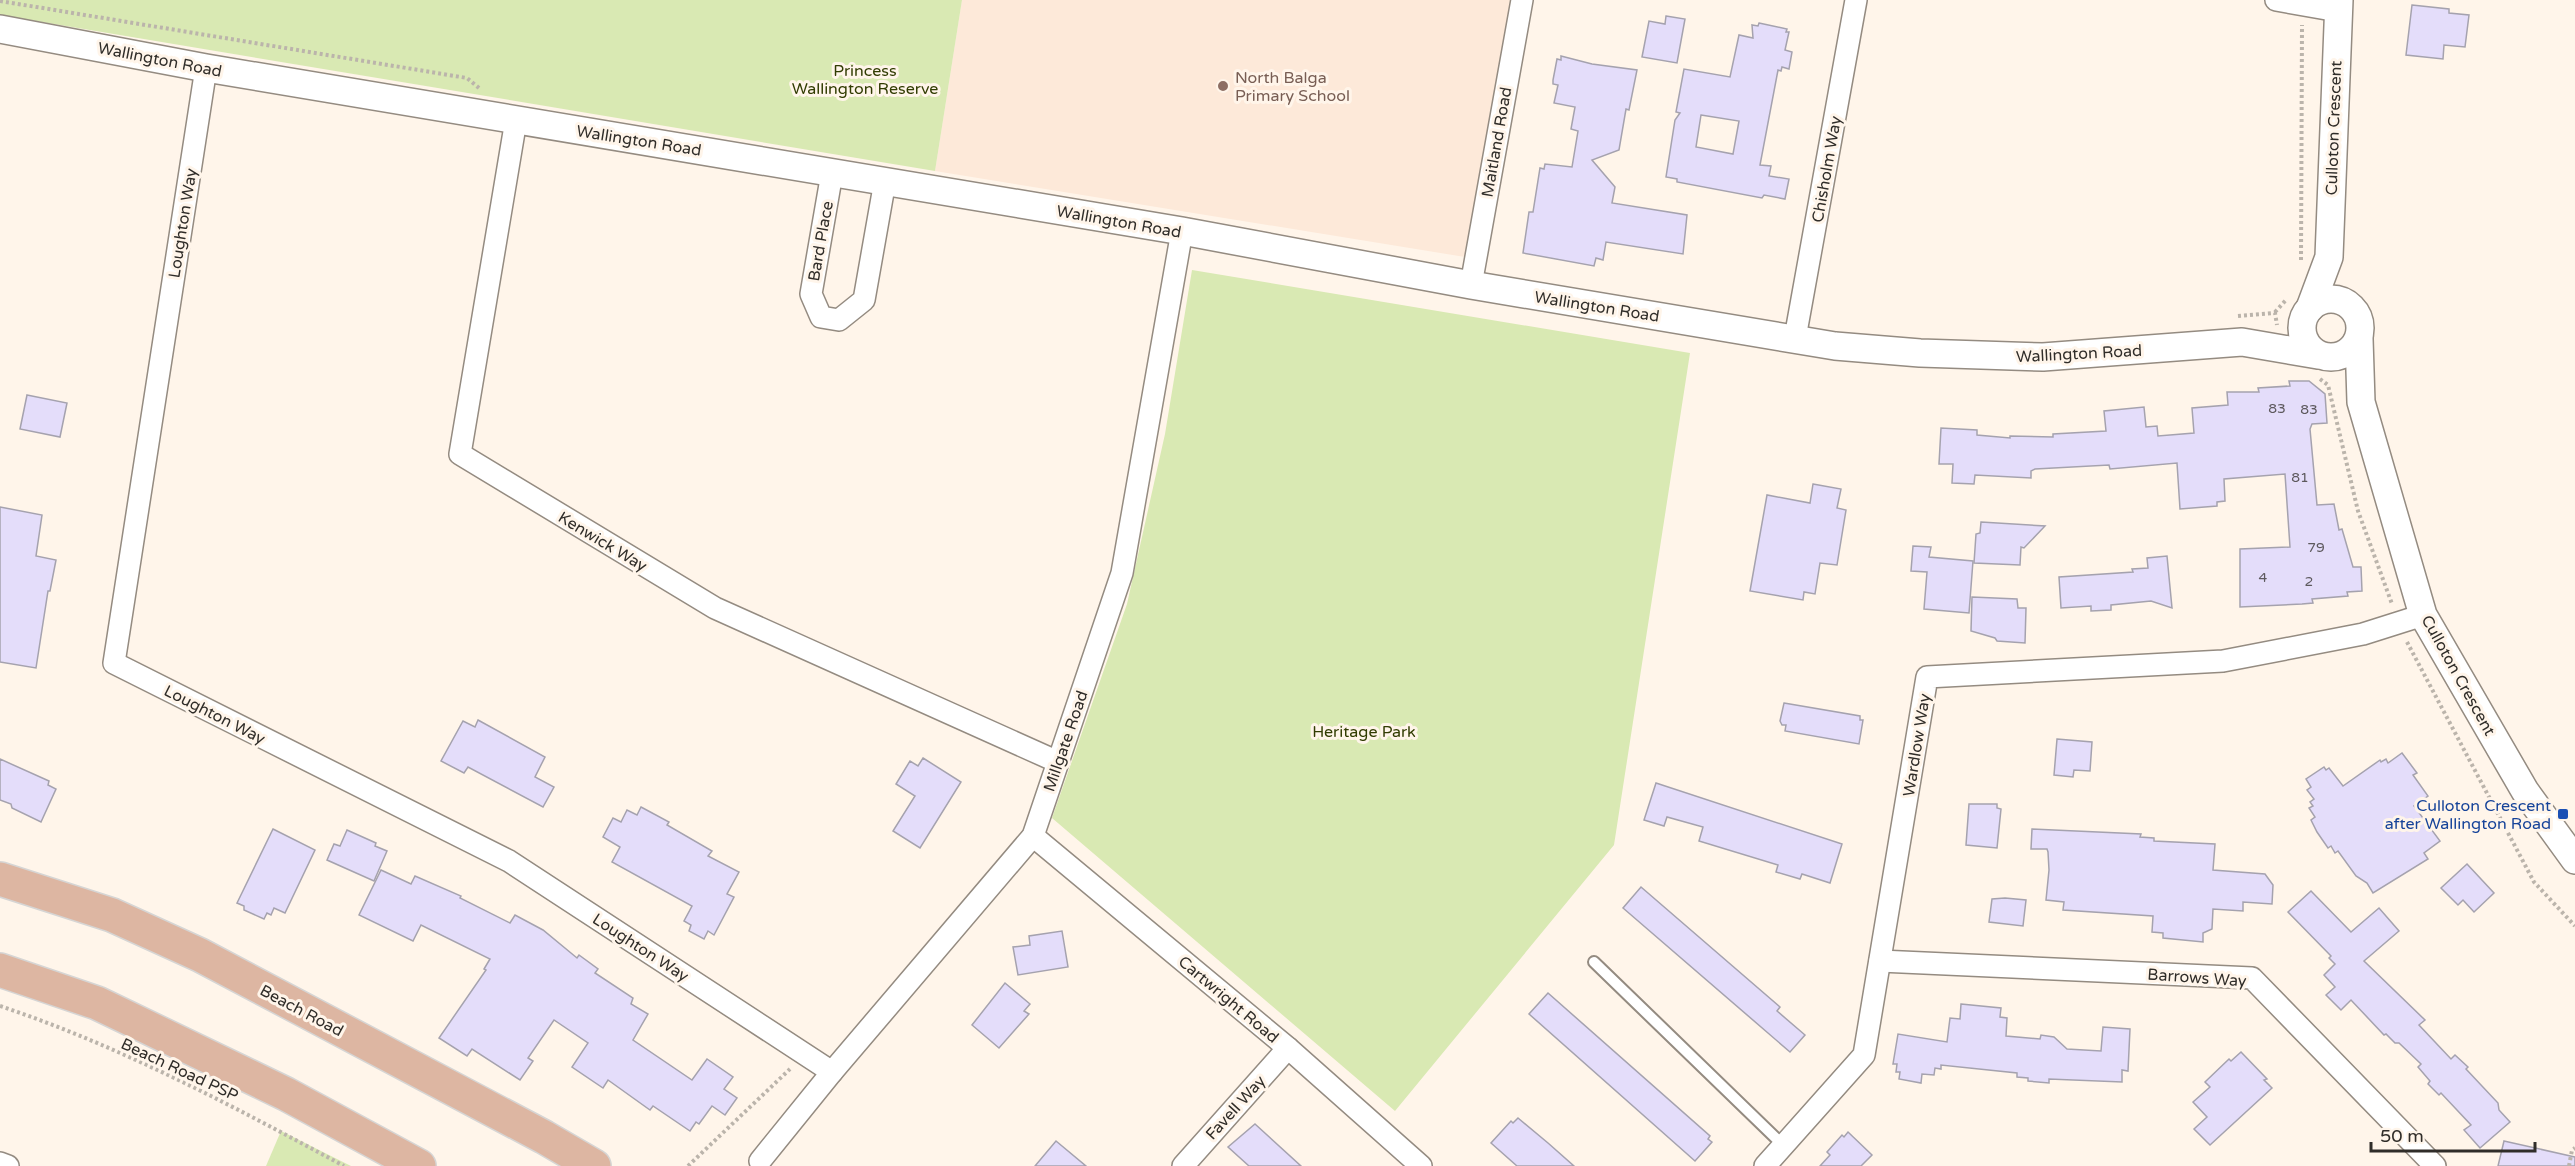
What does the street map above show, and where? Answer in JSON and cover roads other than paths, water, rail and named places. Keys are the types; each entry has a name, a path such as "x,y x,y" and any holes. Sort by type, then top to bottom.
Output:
{"main road":[{"name":"Beach Road","path":"0,879 112,915 200,955 515,1121 594,1166"},
{"path":"0,970 97,1003 286,1094 419,1166"}],"street":[{"name":"Maitland Road","path":"1471,285 1522,0"},
{"name":"Chisholm Way","path":"1795,338 1856,0"},
{"path":"2277,0 2302,4 2338,5"},
{"name":"Culloton Crescent","path":"2338,5 2329,257 2348,304 2359,319 2361,402 2423,615 2525,791 2575,860"},
{"name":"Wallington Road","path":"0,29 206,68 1182,231 1471,285 1835,346 1920,353 2043,357 2242,342 2323,356"},
{"name":"Loughton Way","path":"206,68 114,663 509,861 832,1072"},
{"name":"Kenwick Way","path":"516,120 460,454 715,608 1058,762"},
{"name":"Bard Place","path":"832,173 811,294 820,317 839,320 864,300 885,181"},
{"name":"Millgate Road","path":"760,1161 832,1072 1033,836 1122,573 1182,231"},
{"name":"Culloton Crescent","path":"2329,257 2301,307 2304,339 2309,348 2323,356 2361,402"},
{"path":"2301,307 2328,299 2348,304"},
{"name":"Wallington Road","path":"2242,342 2301,307"},
{"path":"2323,356 2347,353 2359,339"},
{"name":"Wardlow Way","path":"1765,1166 1864,1055 1927,677 2223,661 2363,634 2423,615"},
{"name":"Cartwright Road","path":"1033,836 1288,1048 1421,1166"},
{"name":"Barrows Way","path":"1880,961 2252,978 2435,1166"},
{"name":"Favell Way","path":"1183,1166 1288,1048"},
{"path":"0,1163 8,1166"}],"lane":[{"path":"1594,962 1784,1146"}],"place":[{"name":"North Balga Primary School","path":"1223,86"},
{"name":"Culloton Crescent after Wallington Road","path":"2563,814"}],"park label":[{"name":"Princess Wallington Reserve","path":"865,79"},
{"name":"Heritage Park","path":"1364,731"}]}
